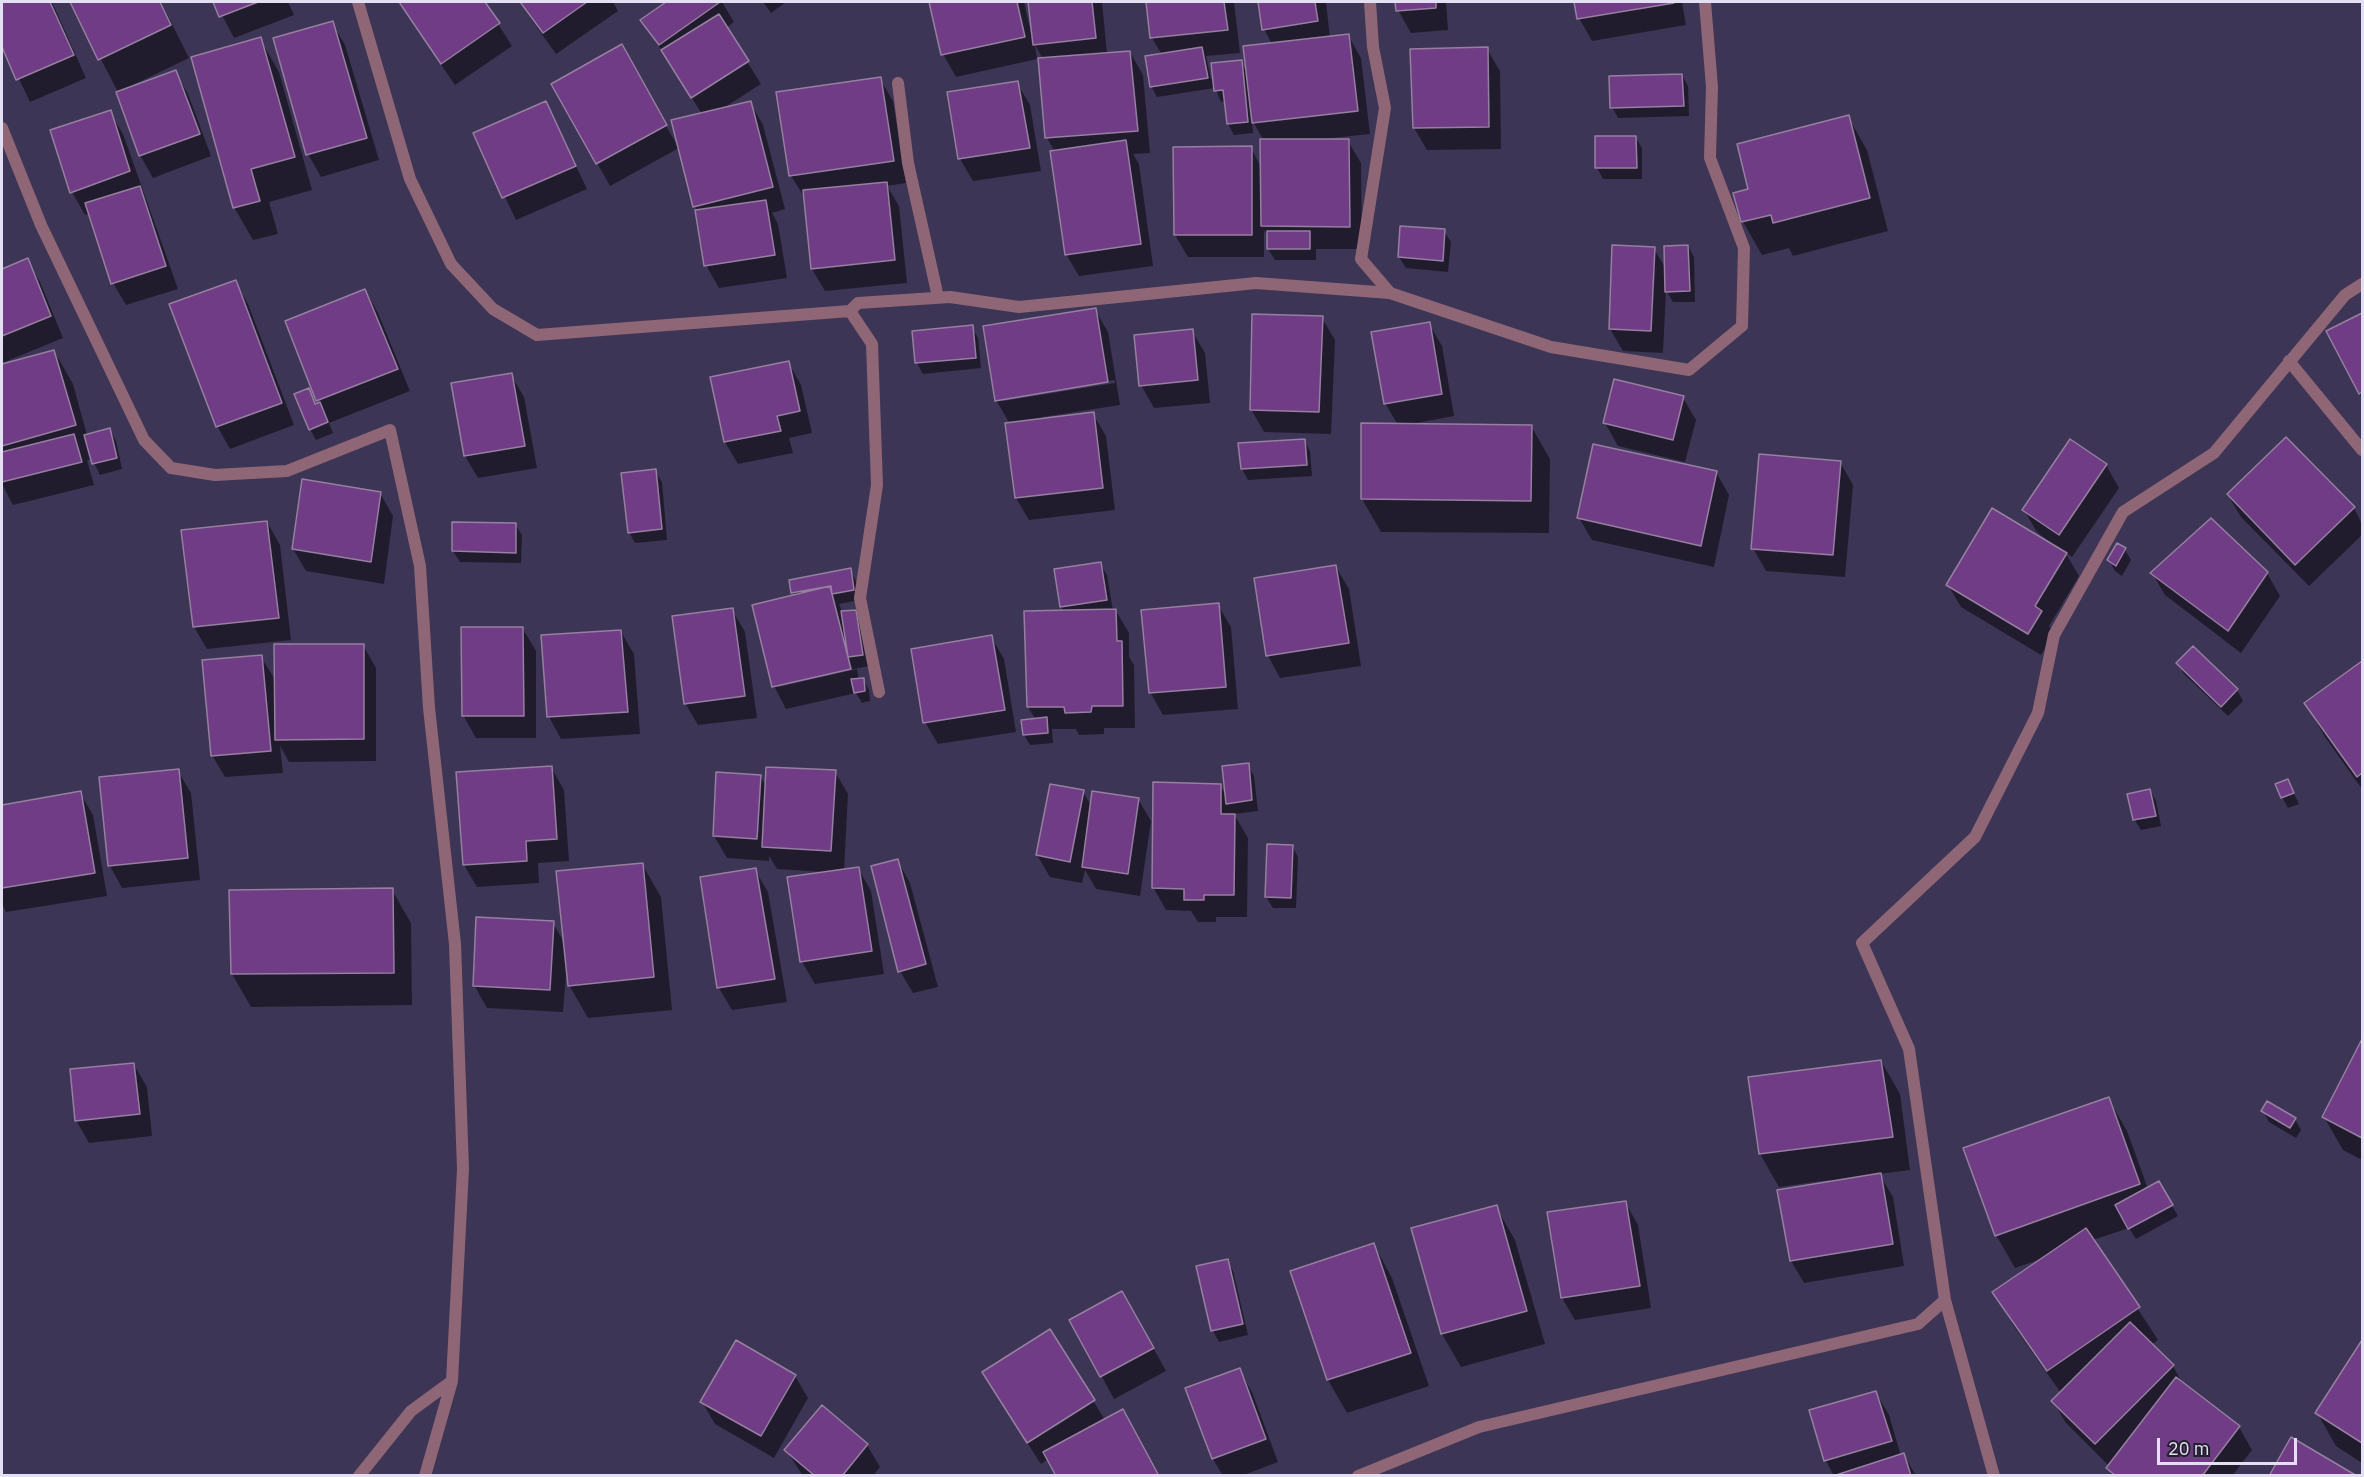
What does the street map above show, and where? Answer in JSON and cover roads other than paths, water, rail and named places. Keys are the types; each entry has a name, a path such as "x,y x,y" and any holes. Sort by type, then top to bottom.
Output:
{"street":[{"path":"358,2 410,179 451,264 493,309 537,335 850,311 858,303 938,297 1019,307 1256,283 1390,293 1551,347 1689,370 1742,326 1743,248 1710,158 1712,87 1705,2"},
{"path":"1370,2 1372,47 1385,108 1361,259 1390,293"},
{"path":"898,83 908,163 938,297"},
{"path":"2,128 41,225 144,440 171,468 215,475 287,471 390,430 420,566 429,708 455,944 463,1169 452,1381 425,1476"},
{"path":"1994,1476 1945,1300 1909,1049 1862,943 1975,837 2038,713 2054,635 2122,512 2214,453 2345,295 2362,284"},
{"path":"850,311 872,344 877,485 860,598 879,692"},
{"path":"2289,362 2362,450"},
{"path":"1358,1476 1479,1427 1918,1324 1945,1300"},
{"path":"359,1476 411,1411 452,1381"}]}
